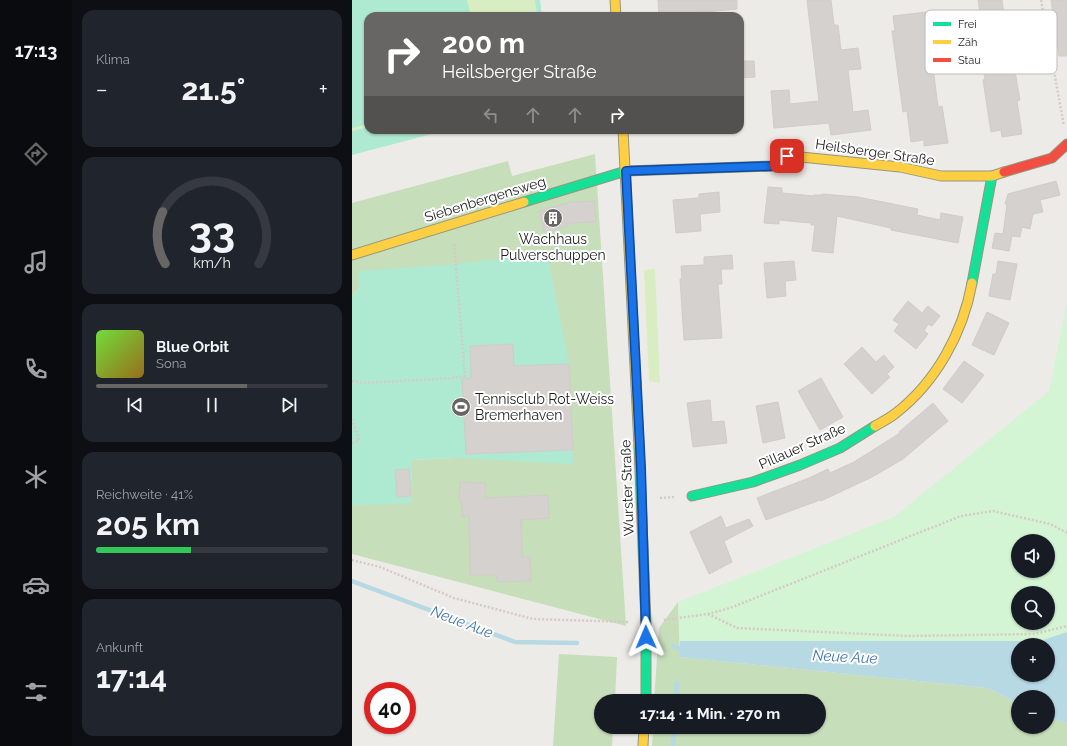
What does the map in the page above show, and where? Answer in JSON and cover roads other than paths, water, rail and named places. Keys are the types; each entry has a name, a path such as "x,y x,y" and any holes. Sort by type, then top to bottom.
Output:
{"street":[{"path":"615,0 616,12"},
{"name":"Wurster Straße","path":"623,134 642,499 646,623 646,694"},
{"name":"Heilsberger Straße","path":"626,171 773,166 787,156 821,158 900,167 941,176 992,176 1052,158 1067,144"},
{"name":"Siebenbergensweg","path":"352,255 626,171"},
{"name":"Pillauer Straße","path":"692,496 753,482 800,465 840,448 896,413 922,388 944,358 959,329 969,299 992,176"},
{"path":"643,746 644,734"}],"water":[{"path":"1067,632 1067,723 1055,719 1055,690 1011,690 1011,700 987,688 679,657 680,641 1011,641 1011,682 1055,682 1055,638 1049,638"}],"waterway":[{"name":"Neue Aue","path":"352,581 515,642 577,643"},
{"name":"Neue Aue","path":"673,646 679,649 685,649"},
{"path":"676,694 677,683"},
{"path":"673,746 674,734"}],"place":[{"name":"Wachhaus Pulverschuppen","path":"553,218"},
{"name":"Tennisclub Rot-Weiss Bremerhaven","path":"461,407"}]}
